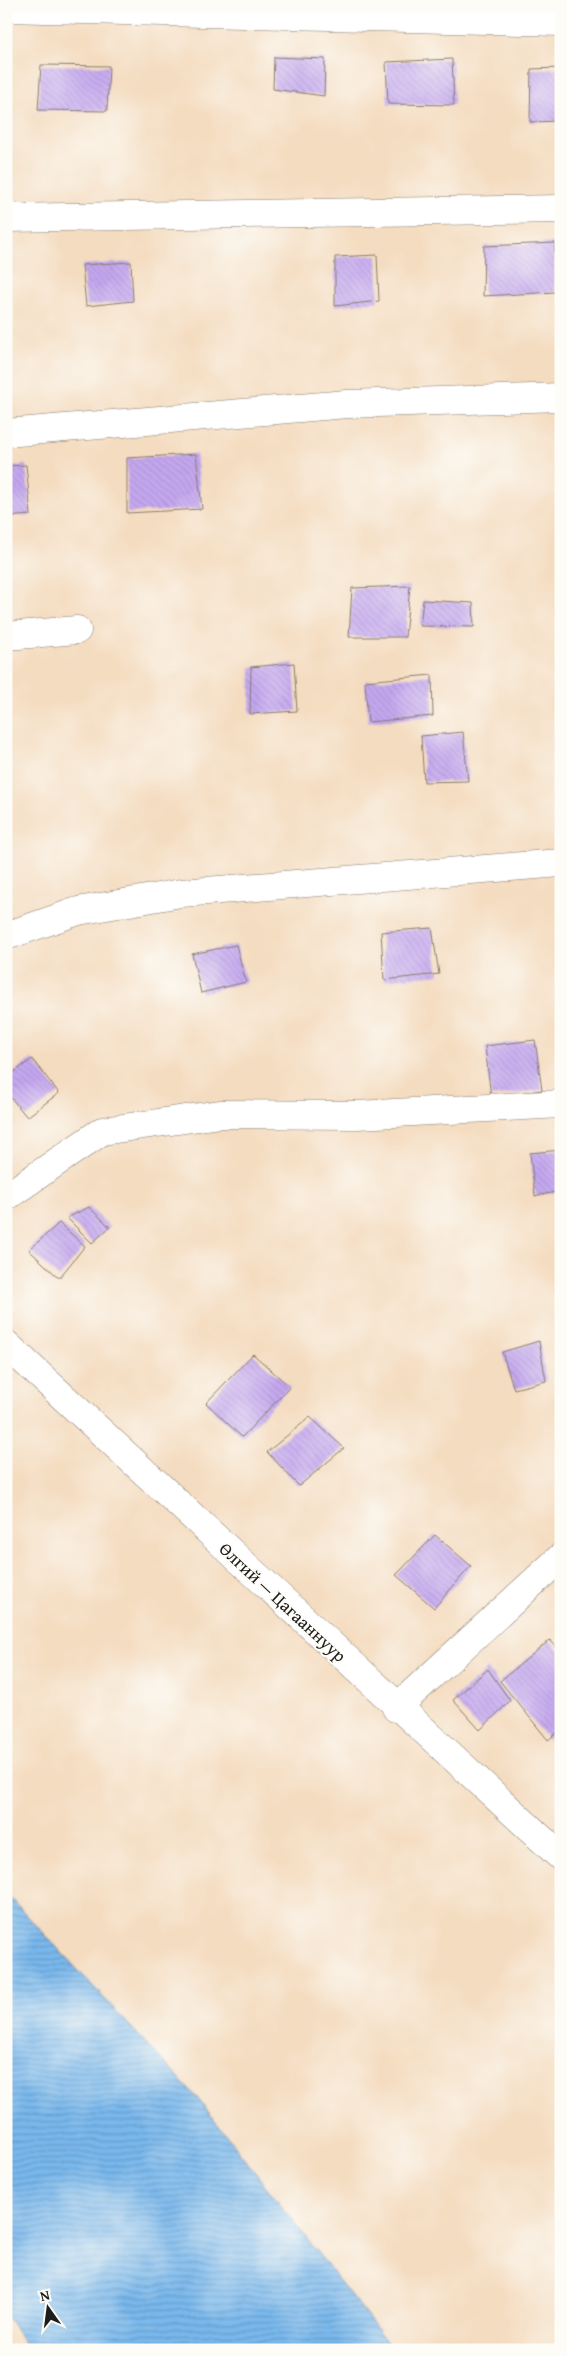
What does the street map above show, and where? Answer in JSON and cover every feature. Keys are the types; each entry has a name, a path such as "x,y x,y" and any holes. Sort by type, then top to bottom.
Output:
{"main road":[{"path":"6,8 561,22"},
{"path":"6,218 561,209"},
{"path":"6,433 347,404 561,397"},
{"path":"6,636 77,630"},
{"path":"6,936 78,911 181,894 561,863"},
{"path":"6,1197 102,1131 220,1114 357,1115 561,1104"},
{"name":"Өлгий — Цагааннуур","path":"6,1344 396,1708 561,1857"},
{"path":"396,1708 561,1557"}],"water":[{"path":"6,1893 199,2100 393,2350 28,2350 6,2315"}],"building":[{"path":"274,57 325,59 324,96 273,89"},
{"path":"452,59 454,105 388,104 386,62"},
{"path":"41,65 109,66 107,111 38,110"},
{"path":"561,68 561,121 530,122 531,69"},
{"path":"555,243 555,292 483,296 484,246"},
{"path":"377,255 379,301 335,306 335,257"},
{"path":"131,262 133,301 86,306 82,265"},
{"path":"196,454 202,509 127,513 127,458"},
{"path":"26,465 31,515 6,517 6,466"},
{"path":"410,586 405,637 349,637 352,588"},
{"path":"423,600 473,603 474,627 420,626"},
{"path":"294,663 297,711 250,714 251,667"},
{"path":"432,675 433,716 368,722 365,681"},
{"path":"463,732 468,781 424,782 421,736"},
{"path":"432,928 439,974 384,980 381,932"},
{"path":"236,945 246,982 201,993 192,954"},
{"path":"535,1040 542,1090 491,1097 485,1046"},
{"path":"32,1059 59,1093 27,1117 6,1092 6,1078"},
{"path":"561,1150 561,1191 535,1196 530,1153"},
{"path":"89,1207 110,1227 92,1243 67,1218"},
{"path":"59,1223 85,1246 59,1278 29,1250"},
{"path":"539,1341 546,1381 514,1389 502,1352"},
{"path":"253,1354 290,1387 242,1437 206,1403"},
{"path":"310,1417 344,1448 299,1486 267,1452"},
{"path":"435,1535 471,1566 434,1608 396,1575"},
{"path":"550,1640 561,1652 561,1730 548,1740 500,1681"},
{"path":"488,1669 510,1701 480,1730 453,1700"}]}
